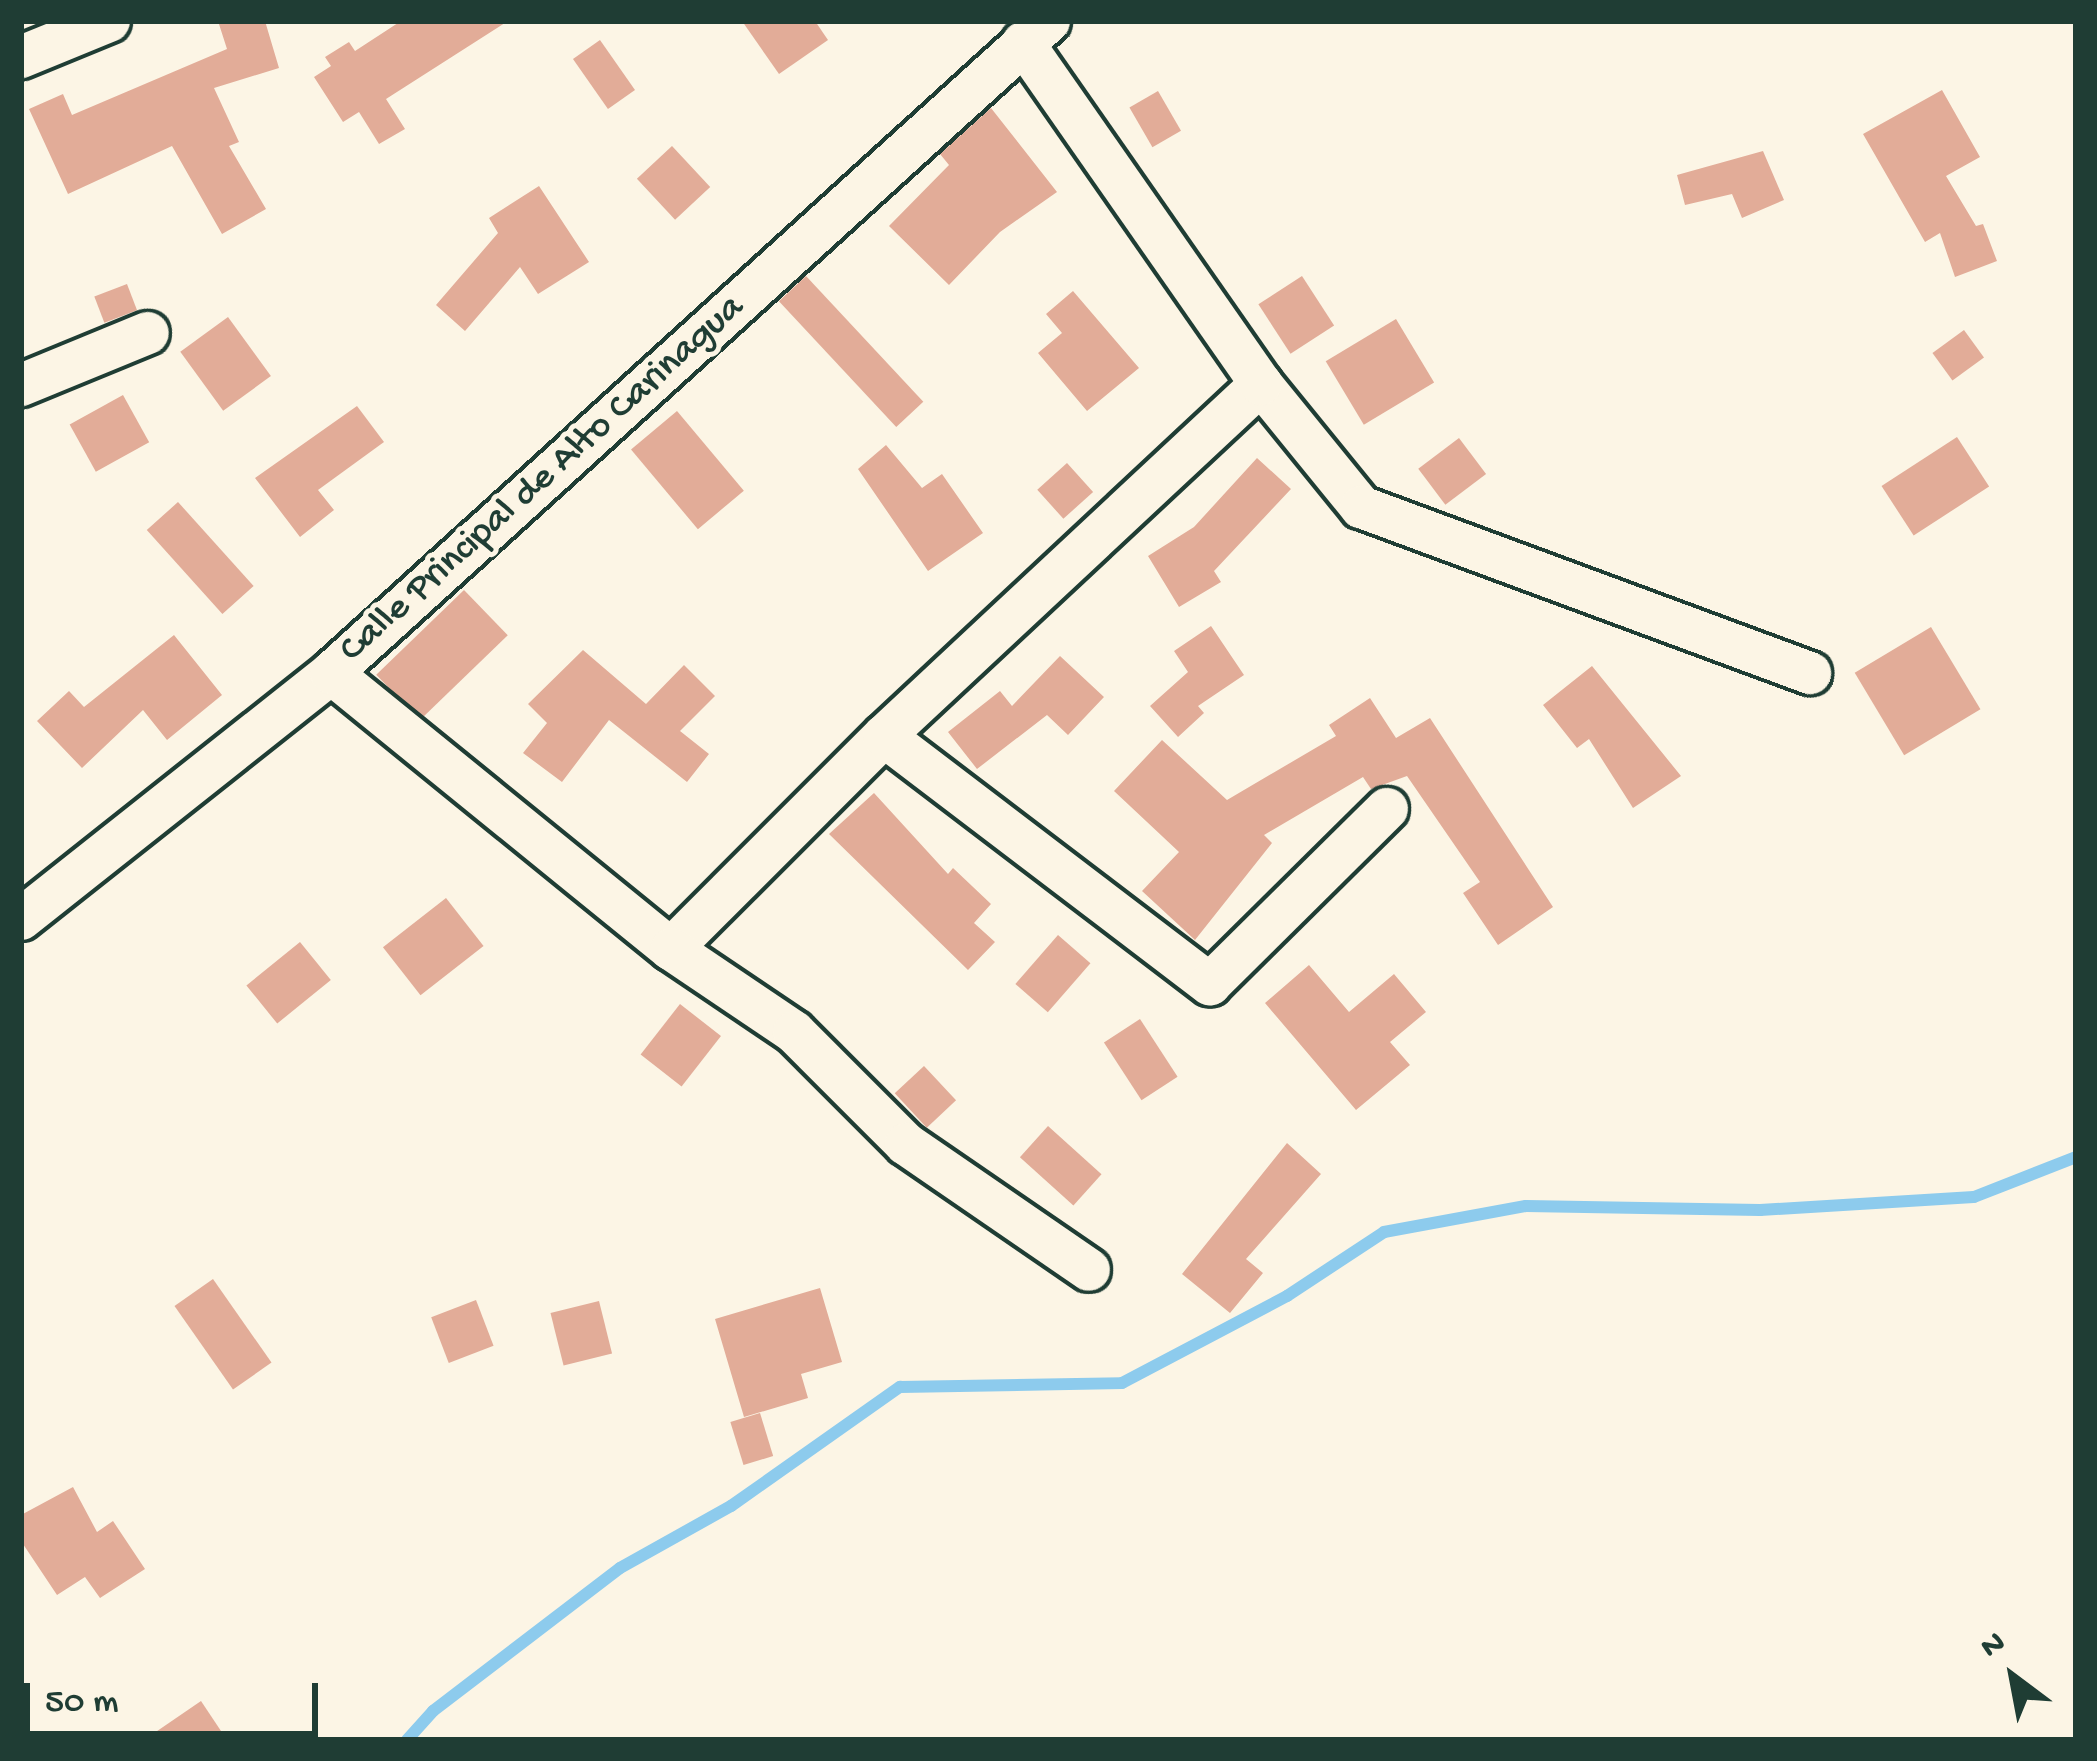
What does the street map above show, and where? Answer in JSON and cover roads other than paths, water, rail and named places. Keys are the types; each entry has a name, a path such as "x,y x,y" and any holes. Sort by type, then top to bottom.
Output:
{"street":[{"path":"21,56 109,21"},
{"path":"1036,32 1261,384 1361,507 1810,673"},
{"name":"Calle Principal de Alto Carinagua","path":"21,919 331,673 1036,32"},
{"path":"21,385 148,333"},
{"path":"671,949 884,736 1261,384"},
{"path":"331,673 671,949 794,1032 906,1144 1089,1270"},
{"path":"884,736 1210,984 1387,809"}],"waterway":[{"path":"407,1740 433,1711 620,1568 731,1506 900,1387 1122,1383 1287,1296 1384,1232 1526,1206 1760,1210 1974,1197 2076,1157"}]}
